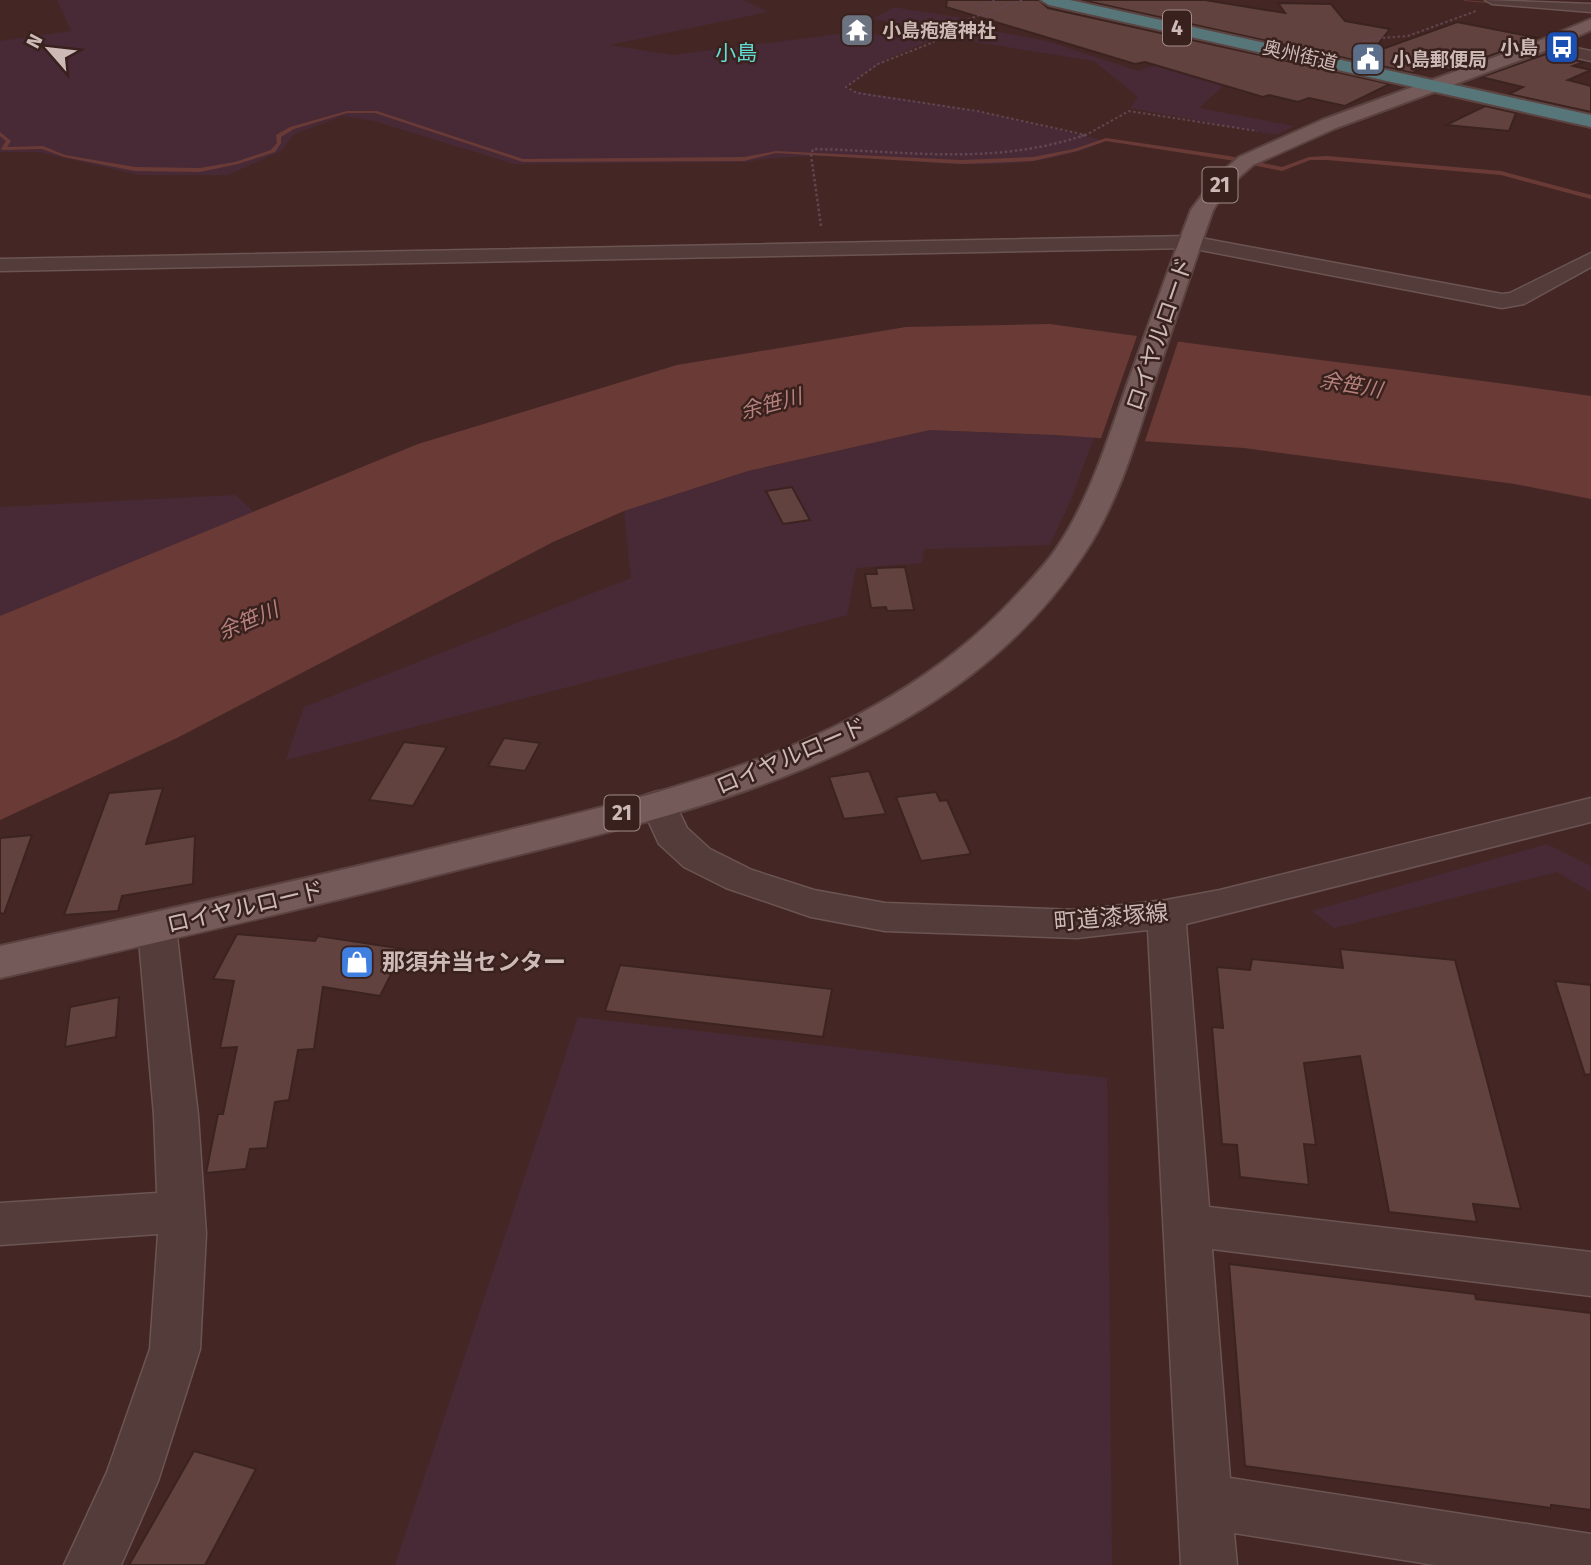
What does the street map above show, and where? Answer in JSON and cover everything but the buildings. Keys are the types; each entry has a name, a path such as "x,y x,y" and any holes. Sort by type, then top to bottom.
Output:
{"highway":[{"name":"奥州街道","path":"1049,0 1591,121"}],"main road":[{"name":"ロイヤルロード","path":"0,962 157,928 543,835 708,790 785,764 851,734 915,698 978,652 1020,614 1056,572 1083,531 1118,454 1202,210 1221,183 1247,161 1300,137 1432,85 1542,46 1591,24"}],"street":[{"path":"1489,4 1591,8"},
{"path":"1542,46 1591,56"},
{"path":"0,265 1190,242 1502,301 1516,299 1591,259"},
{"name":"町道漆塚線","path":"658,803 672,835 698,858 739,878 811,903 885,917 1077,924 1166,914 1220,904 1591,810"},
{"path":"1166,914 1209,1565"},
{"path":"92,1565 131,1480 175,1349 181,1212 176,1115 157,928"},
{"path":"0,1224 181,1212"},
{"path":"1185,1225 1591,1274"},
{"path":"1206,1501 1591,1562"}],"path":[{"path":"978,6 997,0"},
{"path":"1022,0 927,34 934,42 878,64 846,87 857,93 977,111 1086,135"},
{"path":"1348,48 1367,39 1408,36 1489,4"},
{"path":"825,248 810,153 847,149 960,156 1029,152 1086,135 1129,111 1300,137"}],"shaded area":[{"path":"57,0 744,0 768,12 609,45 673,55 839,34 912,35 929,41 887,59 846,86 848,90 977,111 1106,141 1062,156 1018,163 973,164 792,157 747,162 514,164 374,121 343,116 294,134 281,151 228,175 139,175 39,152 0,152 0,41 71,31"},
{"path":"895,7 966,19 935,29 872,19"},
{"path":"994,31 1047,41 1138,71 1220,44 1270,56 1227,82 1199,108 1294,126 1276,135 1130,108 1138,97 1094,61 963,40"},
{"path":"930,430 1094,437 1072,497 1050,545 924,549 922,563 856,568 847,615 286,760 304,707 631,578 624,511 748,471"},
{"path":"235,495 254,512 0,616 0,507"},
{"path":"1547,844 1591,866 1591,892 1557,872 1334,928 1312,911"},
{"path":"578,1017 1107,1078 1112,1565 395,1565"}],"water":[{"name":"余笹川","path":"1050,324 1591,396 1591,499 1515,484 1244,448 1055,435 930,430 748,471 624,511 553,542 177,738 0,820 0,616 418,444 677,365 906,327"}],"pier":[{"path":"1138,333 1179,339 1144,444 1100,441"}],"waterway":[{"path":"1465,0 1591,11"},
{"path":"0,133 9,141 3,149 43,147 64,156 135,169 200,170 236,163 273,151 279,143 278,136 292,128 347,112 375,112 523,160 544,161 744,159 776,152 961,162 1033,159 1075,150 1106,139 1282,169 1309,159 1327,158 1501,173 1591,197"}],"place":[{"name":"小島疱瘡神社","path":"857,30"},
{"name":"小島","path":"1562,47"},
{"name":"小島郵便局","path":"1368,59"},
{"name":"那須弁当センター","path":"357,962"}],"district":[{"name":"小島","path":"736,53"}]}
